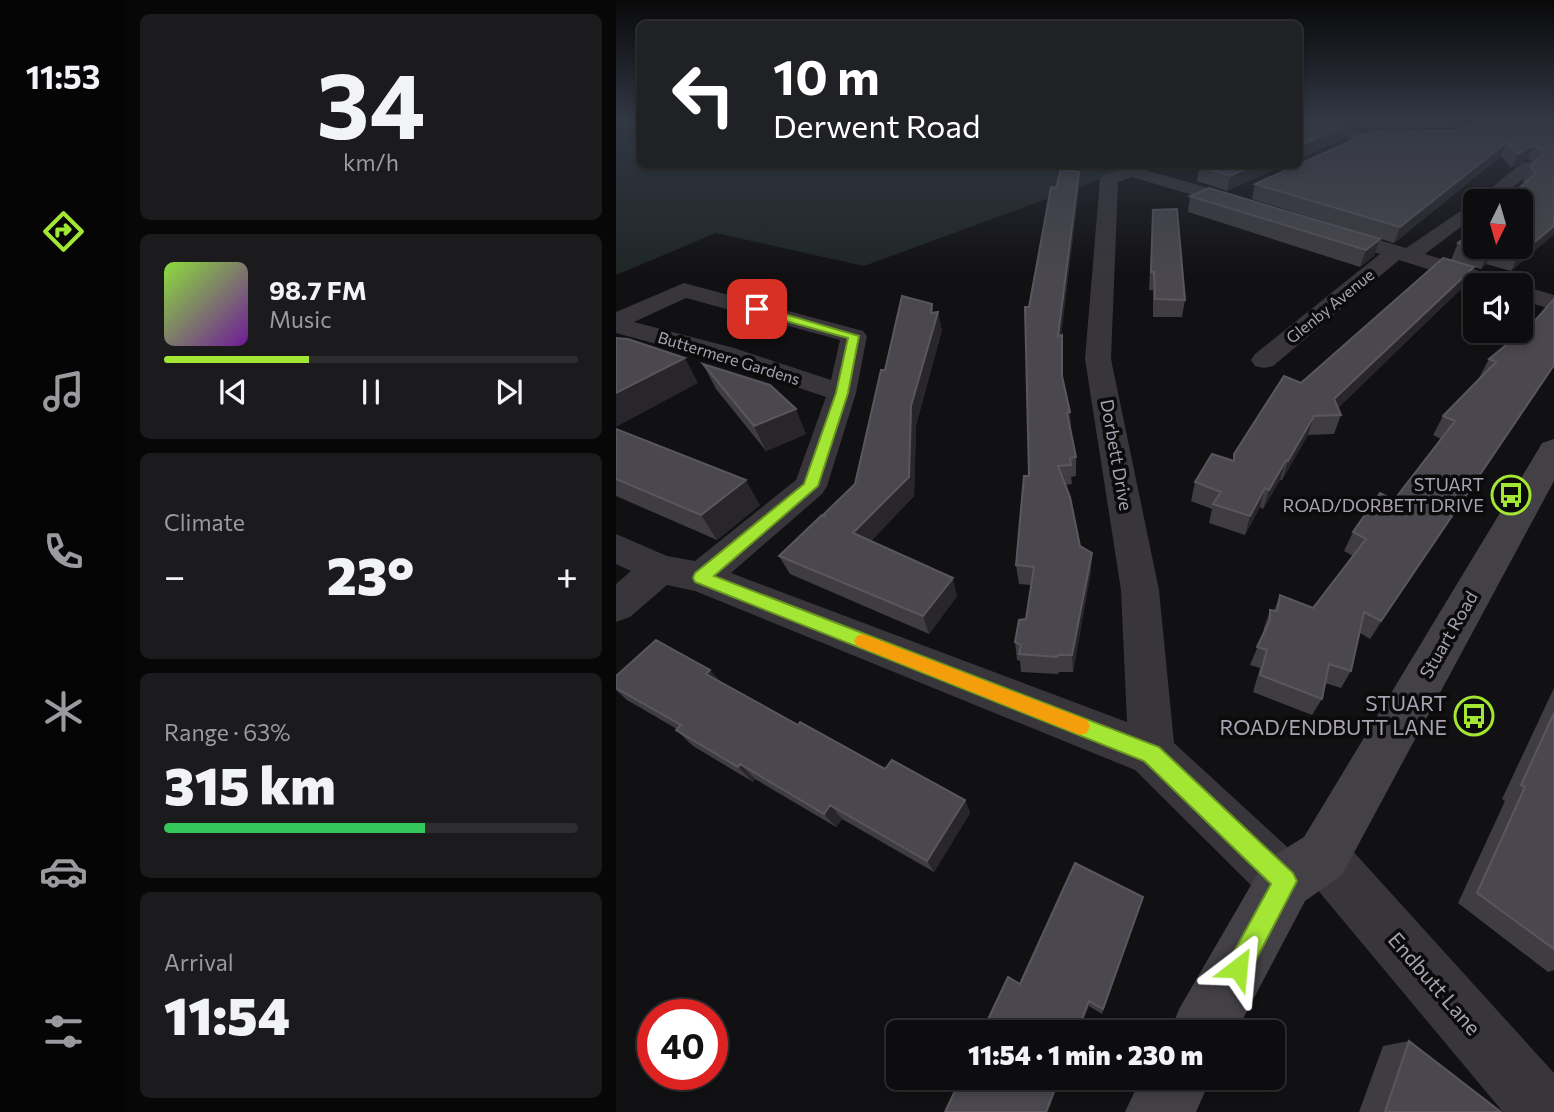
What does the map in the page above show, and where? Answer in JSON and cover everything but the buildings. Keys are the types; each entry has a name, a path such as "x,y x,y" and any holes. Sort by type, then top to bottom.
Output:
{"street":[{"path":"1132,171 1269,212"},
{"name":"Dorbett Drive","path":"1132,171 1109,179 1098,359 1140,590 1152,754"},
{"path":"1499,189 1523,171"},
{"path":"1230,200 1255,189"},
{"name":"Glenby Avenue","path":"1264,360 1402,254 1463,215"},
{"path":"1307,224 1463,273"},
{"name":"Buttermere Gardens","path":"616,323 684,289 853,336 842,393 810,486 681,573 616,606"},
{"path":"1533,296 1554,303"},
{"name":"Buttermere Gardens","path":"616,323 725,354 842,393"},
{"name":"Stuart Road","path":"1210,1020 1304,869 1554,450"},
{"path":"616,548 1152,754"},
{"name":"Endbutt Lane","path":"1152,754 1304,869 1545,1112"},
{"path":"1159,1112 1171,1090"}],"shaded area":[{"path":"616,171 1123,171 864,266 716,233 616,275"}],"slow traffic":[{"path":"863,641 1080,726"}],"place":[{"name":"STUART ROAD/DORBETT DRIVE","path":"1511,495"},
{"name":"STUART ROAD/ENDBUTT LANE","path":"1474,716"}],"route":[{"path":"757,309 853,336 842,393 810,486 701,578 1152,754 1285,881 1238,968"}]}
